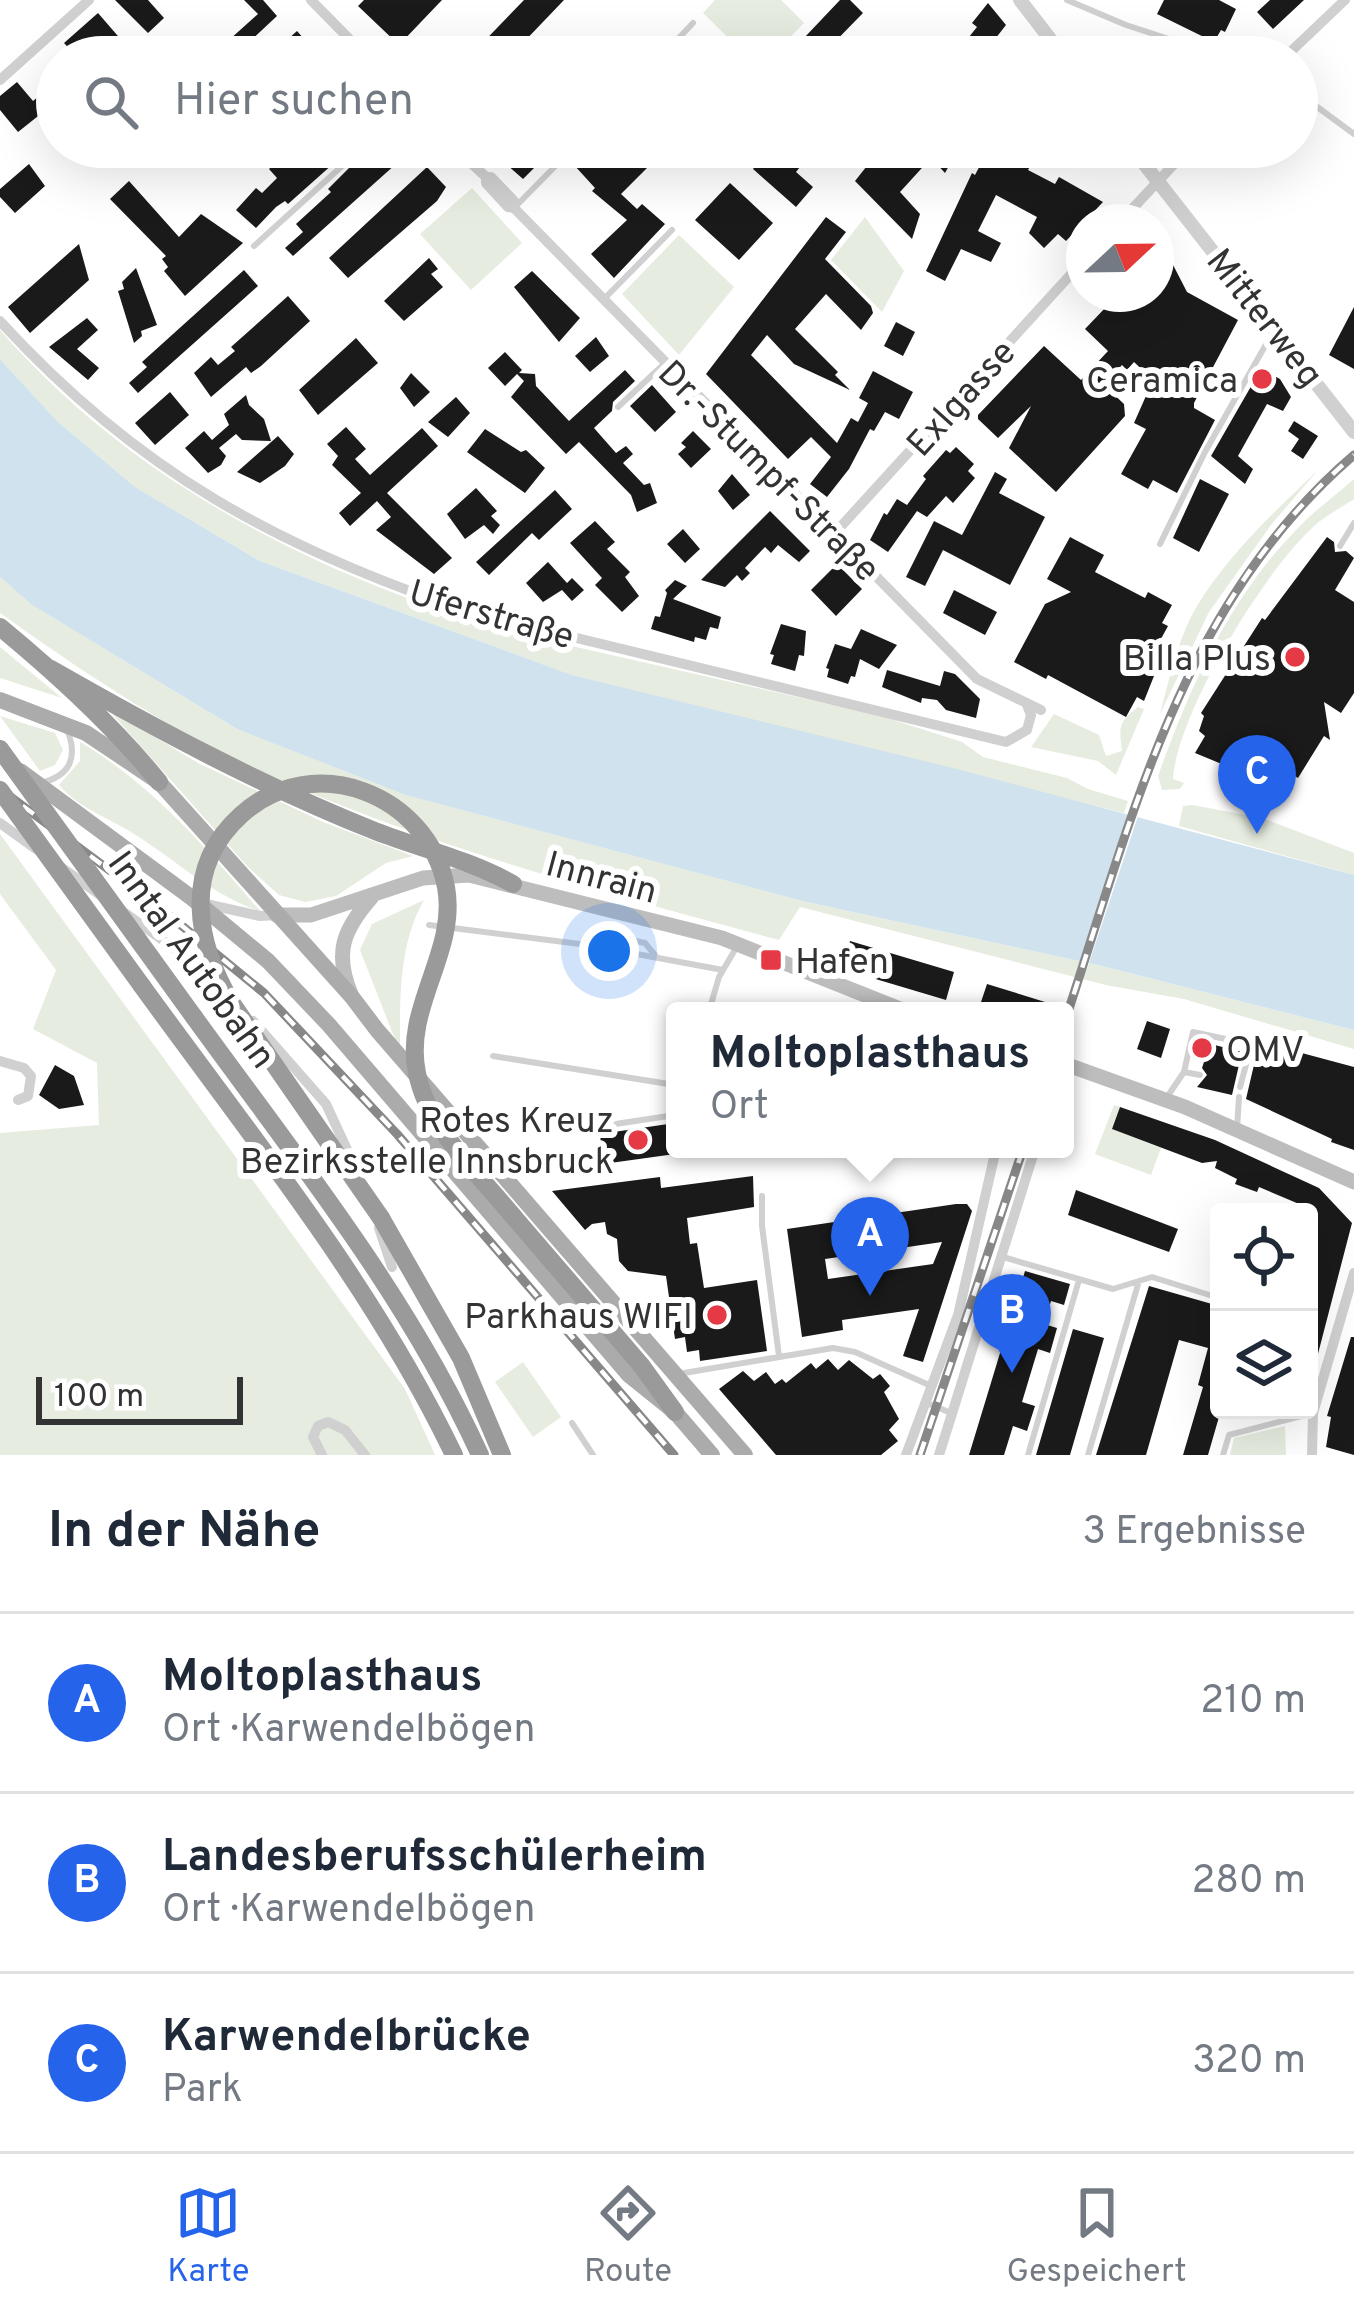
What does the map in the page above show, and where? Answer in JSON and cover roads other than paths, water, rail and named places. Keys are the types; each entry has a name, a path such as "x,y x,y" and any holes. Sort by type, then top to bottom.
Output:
{"highway":[{"path":"0,627 116,732 159,782"},
{"path":"51,669 149,726 244,773 377,832 477,864 513,884"},
{"name":"Inntal Autobahn","path":"0,753 398,1304 480,1455"},
{"path":"502,1455 461,1358 380,1218 233,1005 206,950 200,895 212,851 242,814 282,790 312,783 361,789 391,803 426,836 441,866 448,900 445,933 415,1033 416,1069 425,1100 440,1128 675,1412"},
{"name":"Inntal Autobahn","path":"0,790 361,1291 454,1455"}],"main road":[{"path":"4,703 64,723 122,754 159,782 352,997 745,1455"},
{"path":"0,753 268,961 629,1375 675,1412 712,1455"},
{"name":"Innrain","path":"276,915 311,915 436,875 470,875 738,945 882,1002"},
{"path":"352,997 340,961 341,944 346,929 372,897"},
{"path":"1074,1067 1165,1100 1354,1182"}],"street":[{"path":"49,36 89,0"},
{"path":"311,0 346,36"},
{"path":"1020,0 1048,36"},
{"path":"1307,36 1345,0"},
{"path":"0,80 36,48"},
{"name":"Dr.-Stumpf-Straße","path":"476,168 508,207 977,679 1041,710"},
{"name":"Mitterweg","path":"1148,168 1352,426"},
{"path":"1137,204 1171,168"},
{"name":"Exlgasse","path":"834,534 1066,280"},
{"name":"Uferstraße","path":"0,321 79,403 191,486 281,538 423,597 1006,742 1027,730 1031,715 1027,705"},
{"path":"0,823 192,961 313,1085 368,1195 392,1267"},
{"path":"192,898 226,911 276,915"},
{"path":"0,1060 32,1076 28,1096 18,1100"},
{"path":"906,1455 958,1315 994,1158"},
{"path":"939,1455 1031,1158"},
{"path":"1318,1377 1354,1274"},
{"path":"958,1315 979,1320"},
{"path":"1312,1455 1313,1419"},
{"path":"322,1455 313,1437 318,1426 328,1422 345,1430 365,1455"}],"lane":[{"path":"1067,0 1160,36"},
{"path":"681,36 693,23"},
{"path":"1318,107 1354,134"},
{"path":"254,246 340,168"},
{"path":"514,208 553,168"},
{"path":"602,301 672,230"},
{"path":"1160,544 1205,452 1275,329"},
{"path":"618,406 664,364"},
{"path":"1340,546 1354,523"},
{"path":"37,784 60,776 71,764 73,748 64,723"},
{"path":"429,925 611,950 627,939 645,943 658,957 723,970"},
{"path":"712,1002 738,945"},
{"path":"1165,1100 1184,1072 1193,1032 1244,1043 1250,1050 1240,1087"},
{"path":"494,1056 666,1084"},
{"path":"1184,1072 1197,1075 1198,1060"},
{"path":"1237,1130 1239,1097"},
{"path":"589,1128 666,1116"},
{"path":"762,1196 779,1356"},
{"path":"1000,1256 1113,1289 1152,1277 1210,1295"},
{"path":"1028,1455 1079,1279"},
{"path":"1088,1455 1139,1281"},
{"path":"675,1375 820,1349 844,1349 929,1385"},
{"path":"923,1402 951,1413"},
{"path":"1223,1455 1228,1435 1290,1419"},
{"path":"572,1423 593,1455"}],"water":[{"path":"0,359 57,421 135,487 260,561 572,675 957,769 1354,875 1354,1030 1102,966 802,901 406,795 237,729 32,605 0,577"}],"railway":[{"path":"1071,1002 1141,790 1205,644 1246,576 1295,513 1354,455"},
{"path":"0,789 159,907 264,993 397,1134 674,1455"},
{"path":"920,1455 1020,1158"}],"place":[{"name":"Ceramica","path":"1262,379"},
{"name":"Billa Plus","path":"1295,657"},
{"name":"Karwendelbrücke","path":"1257,834"},
{"name":"Hafen","path":"771,960"},
{"name":"OMV","path":"1202,1048"},
{"name":"Rotes Kreuz Bezirksstelle Innsbruck","path":"638,1140"},
{"name":"Moltoplasthaus","path":"870,1296"},
{"name":"Parkhaus WIFI","path":"717,1315"},
{"name":"Landesberufsschülerheim","path":"1012,1373"}]}
